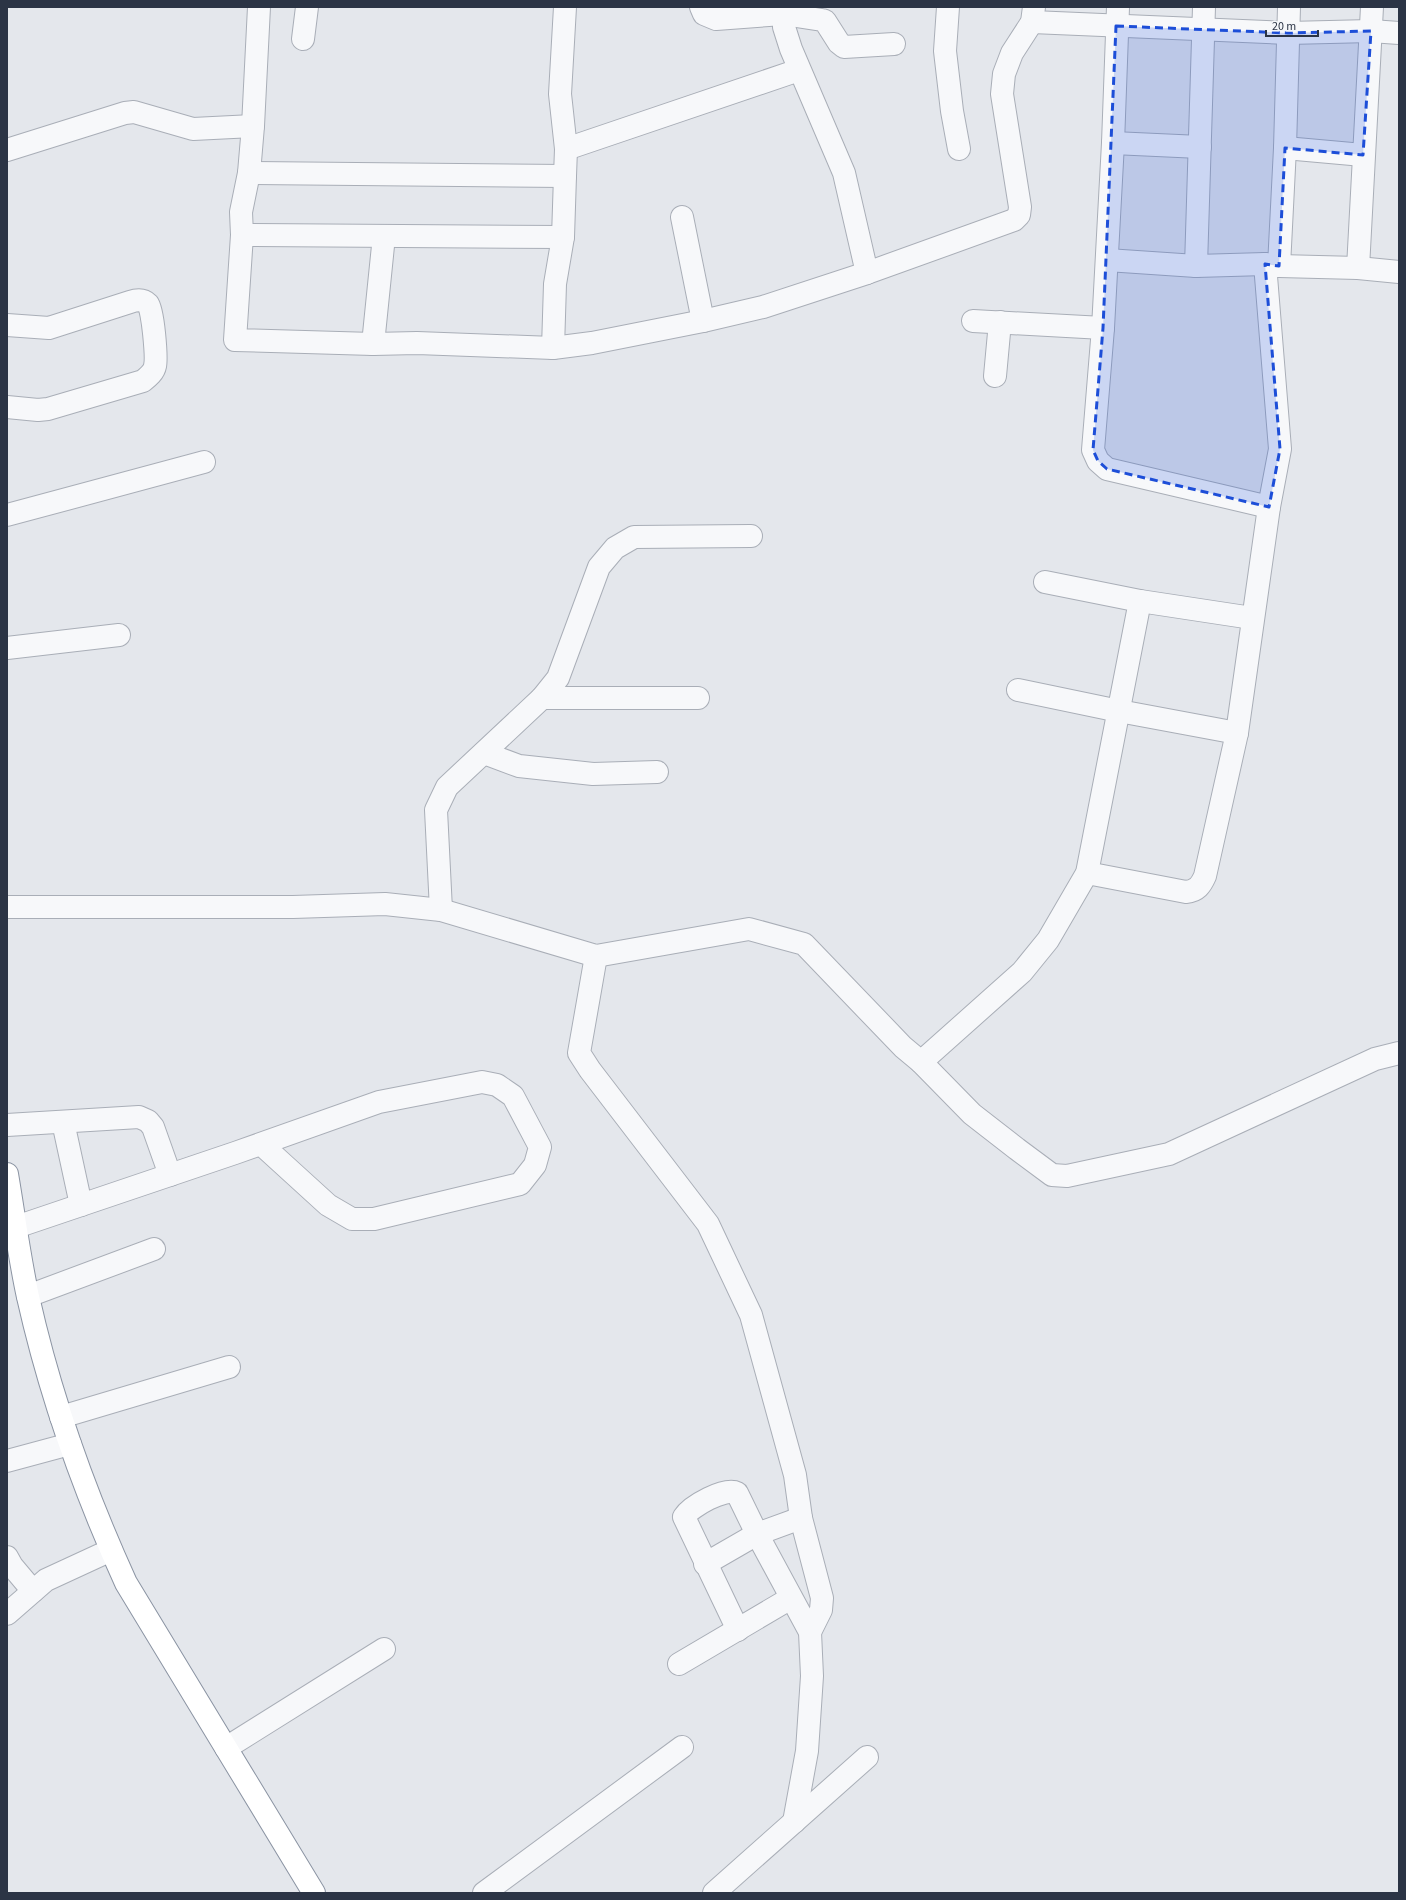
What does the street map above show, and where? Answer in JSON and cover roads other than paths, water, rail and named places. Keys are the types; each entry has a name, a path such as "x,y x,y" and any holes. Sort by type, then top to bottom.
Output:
{"highway":[{"path":"7,1174 28,1296 61,1417 111,1550 126,1583 314,1893"}],"street":[{"path":"259,7 249,173 241,212 242,235 236,340 373,344 417,343 553,348 592,343 703,321 763,307 867,273 1008,223 1019,215 1020,207 1002,94 1004,74 1012,54 1033,14 1204,17 1288,33 1371,31 1399,33"},
{"path":"303,39 307,7"},
{"path":"553,348 555,284 563,237 566,149 560,94 565,7"},
{"path":"700,7 704,14 716,19 783,10 825,22 839,43 844,47 894,44"},
{"path":"948,7 945,51 952,111 959,149"},
{"path":"1087,873 1186,892 1198,888 1205,876 1236,733 1269,508 1280,449 1272,265 1285,148 1289,7"},
{"path":"1358,268 1372,7"},
{"path":"783,10 784,27 799,70 844,173 867,273"},
{"path":"1117,16 1114,143 1103,328 1093,450 1098,461 1107,469 1269,508"},
{"path":"1196,266 1204,17"},
{"path":"566,149 799,70"},
{"path":"7,150 125,113 134,112 193,130 253,126"},
{"path":"1114,143 1200,147"},
{"path":"1285,148 1363,156"},
{"path":"249,173 565,176"},
{"path":"682,217 703,321"},
{"path":"242,235 563,237"},
{"path":"373,344 384,236"},
{"path":"1107,260 1196,266 1272,265 1358,268 1399,272"},
{"path":"7,325 49,328 130,302 144,301 149,305 153,315 155,367 150,376 143,381 48,409 38,410 7,407"},
{"path":"973,321 1103,328"},
{"path":"995,376 1000,322"},
{"path":"7,515 204,462"},
{"path":"441,910 436,810 447,787 542,698 558,678 598,567 615,548 634,537 751,536"},
{"path":"1045,582 1140,601 1252,618"},
{"path":"921,1062 1022,972 1048,940 1087,873 1140,601"},
{"path":"7,648 119,635"},
{"path":"1018,690 1118,711 1236,733"},
{"path":"542,698 698,698"},
{"path":"484,753 519,766 593,774 657,772"},
{"path":"7,907 293,907 385,904 441,910 596,956 749,930 804,944 903,1047 921,1062 972,1114 1052,1175 1067,1176 1169,1154 1375,1059 1399,1052"},
{"path":"596,956 579,1052 590,1070 708,1224 751,1315 796,1475 801,1518 822,1598 821,1610 810,1632"},
{"path":"16,1227 261,1144 379,1102 482,1082 496,1085 513,1096 540,1147 535,1165 520,1184 374,1219 352,1219 328,1205 261,1144"},
{"path":"7,1125 139,1117 148,1121 153,1127 170,1175"},
{"path":"63,1122 81,1205"},
{"path":"28,1296 154,1249"},
{"path":"61,1417 229,1367"},
{"path":"7,1461 70,1444"},
{"path":"738,1630 705,1564 684,1517 688,1510 694,1506 725,1492 732,1491 737,1493 757,1534 810,1632 812,1676 807,1751 794,1822"},
{"path":"705,1564 757,1534 801,1518"},
{"path":"7,1557 12,1566 16,1600 46,1580 111,1550"},
{"path":"679,1664 792,1598"},
{"path":"226,1748 384,1649"},
{"path":"484,1893 682,1747"},
{"path":"714,1893 867,1757"}]}
